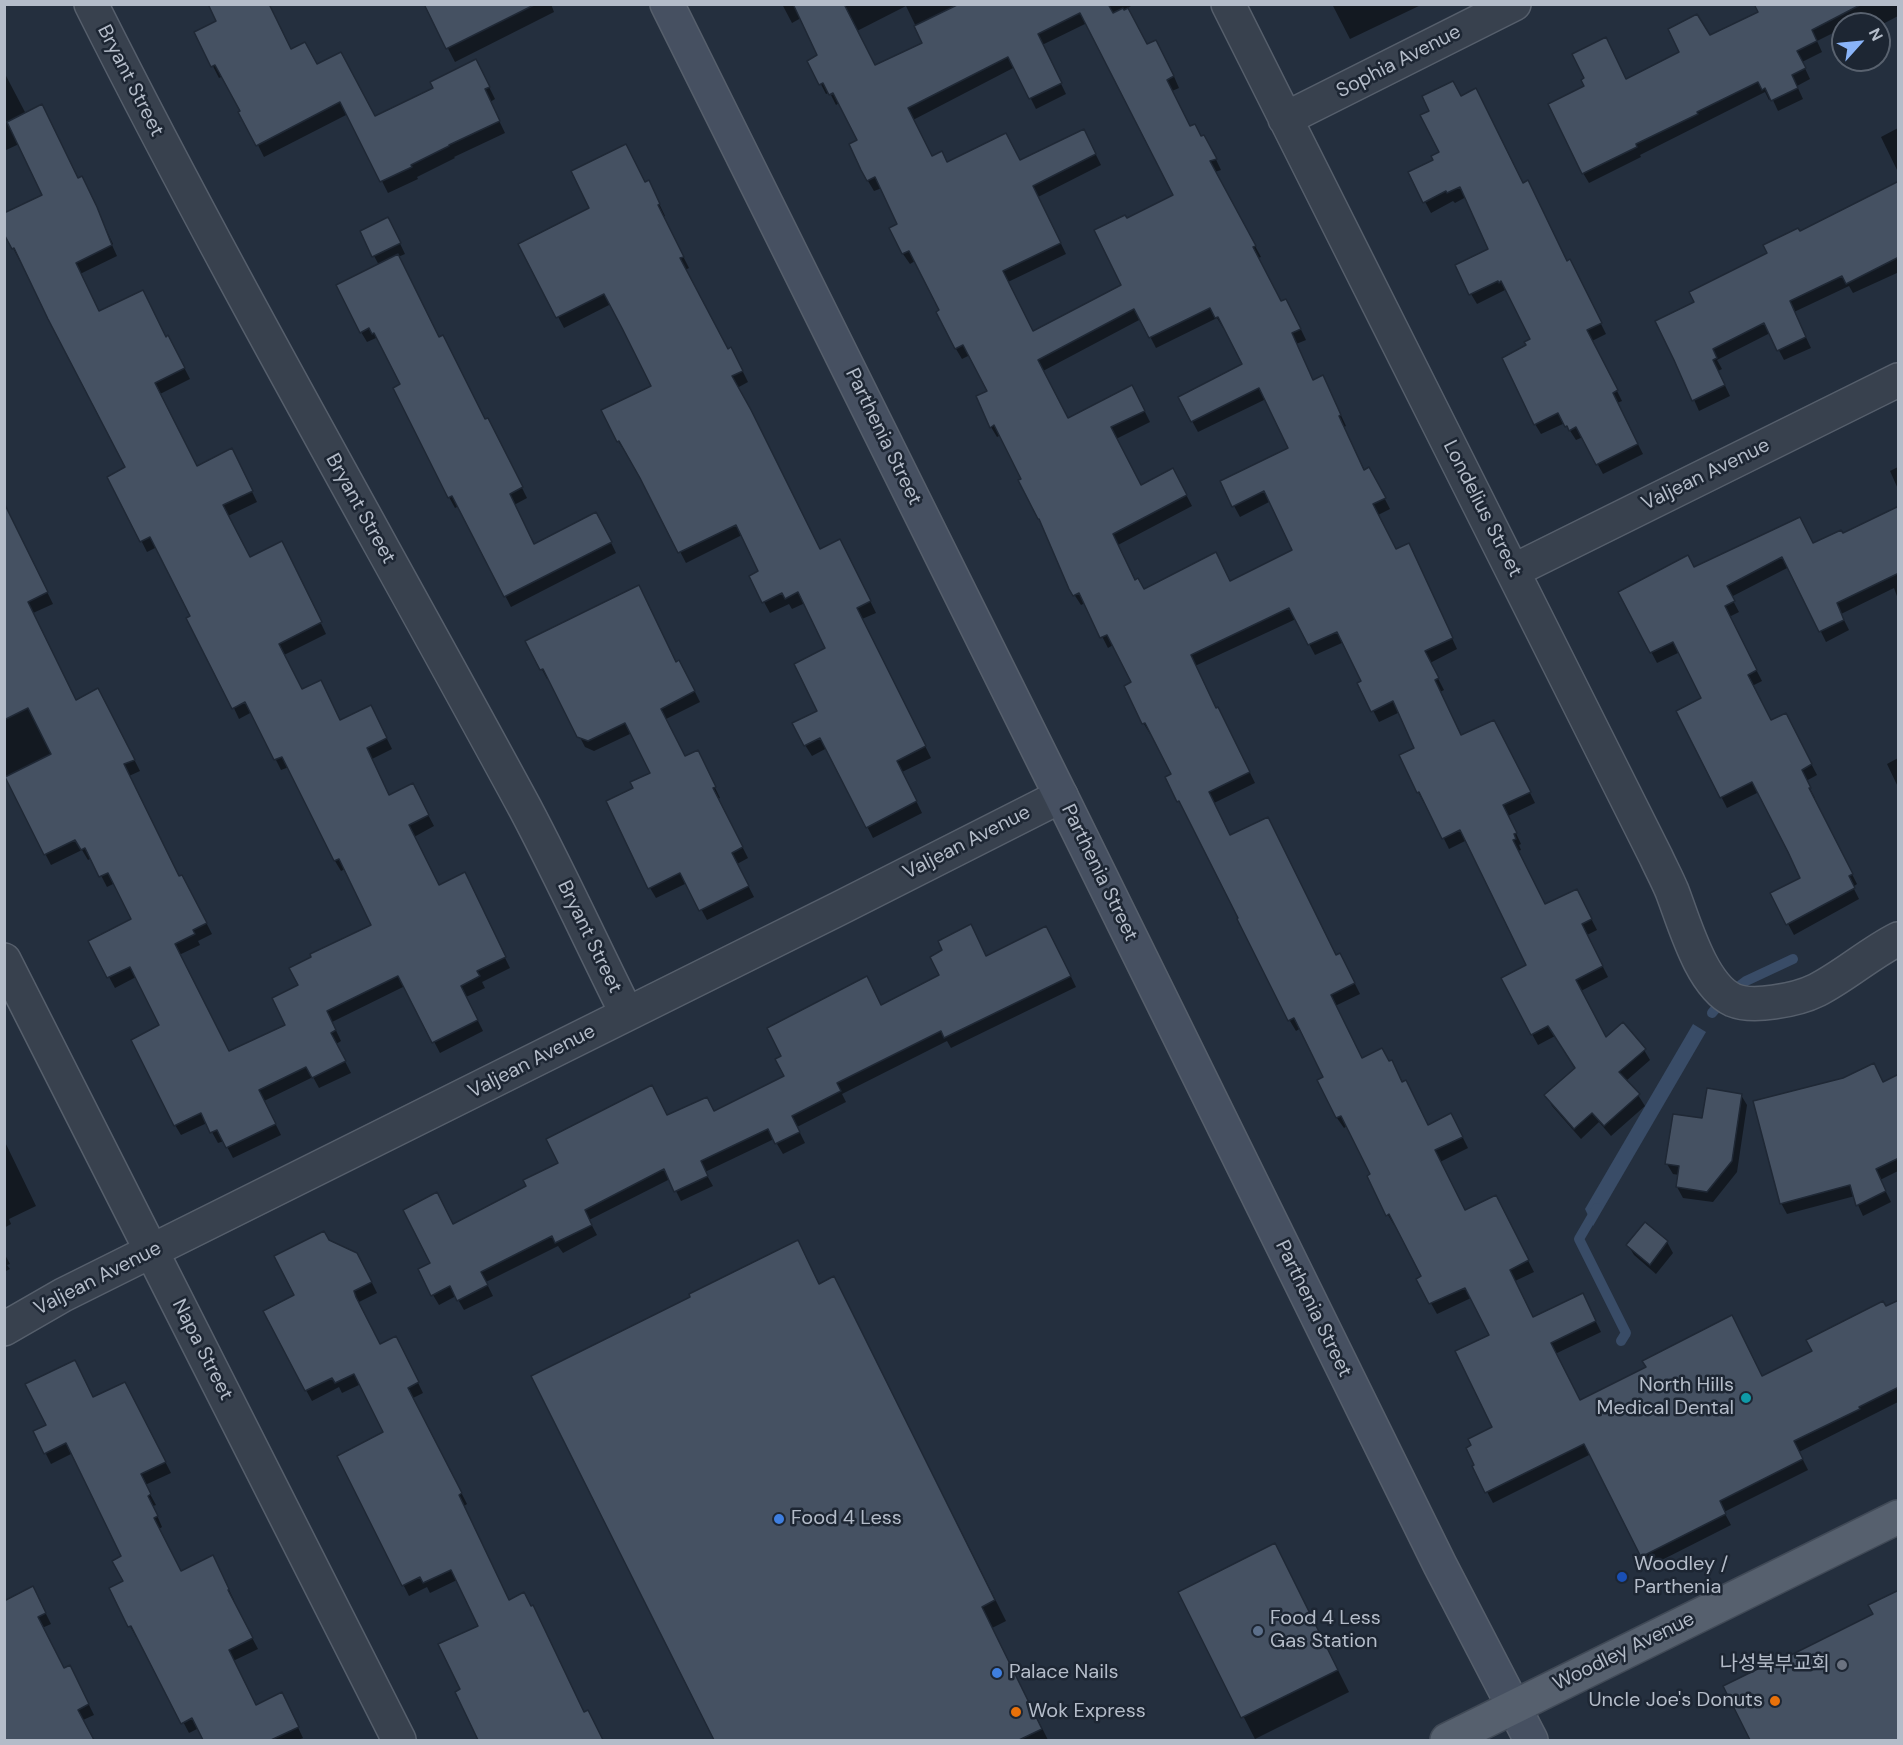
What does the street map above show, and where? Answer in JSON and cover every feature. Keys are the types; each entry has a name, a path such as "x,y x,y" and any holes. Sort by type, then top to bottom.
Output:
{"main road":[{"name":"Parthenia Street","path":"667,4 1440,1565 1531,1740"},
{"name":"Woodley Avenue","path":"1447,1740 1899,1517"}],"street":[{"name":"Bryant Street","path":"91,4 144,111 526,811 627,1014"},
{"name":"Londelius Street","path":"1228,4 1656,857 1700,961 1712,982 1733,1000 1742,1003 1793,1000 1845,974 1880,948 1899,939"},
{"name":"Sophia Avenue","path":"1285,119 1514,4"},
{"name":"Valjean Avenue","path":"1513,571 1899,380"},
{"name":"Valjean Avenue","path":"4,1329 55,1299 1061,796"},
{"name":"Napa Street","path":"4,960 399,1740"}],"water":[{"path":"1693,1024 1706,1032 1593,1226 1585,1209"}],"building":[{"path":"208,4 269,4 291,49 305,42 317,64 341,52 375,116 433,88 430,82 476,59 490,87 485,89 500,121 380,182 340,102 256,146 215,65 211,67 194,32 216,21"},
{"path":"424,4 536,4 446,49"},
{"path":"793,4 844,4 875,65 922,43 914,26 959,4 1108,4 1113,13 1128,8 1147,44 1156,40 1174,76 1167,80 1190,126 1195,124 1201,136 1204,135 1217,159 1210,161 1256,246 1253,247 1281,301 1286,299 1301,329 1292,333 1313,380 1323,375 1364,470 1369,467 1386,498 1373,504 1396,549 1409,543 1453,638 1425,651 1439,678 1435,680 1461,735 1494,720 1531,792 1503,805 1517,833 1514,834 1516,839 1513,840 1545,904 1577,889 1592,919 1582,924 1603,966 1576,980 1606,1037 1623,1022 1646,1049 1619,1072 1640,1094 1604,1126 1592,1113 1574,1129 1544,1095 1575,1068 1548,1026 1531,1035 1501,978 1526,965 1460,830 1442,839 1419,792 1417,793 1399,755 1414,748 1393,701 1371,712 1357,683 1361,681 1337,632 1308,645 1289,608 1191,655 1250,772 1209,792 1230,835 1268,817 1336,955 1340,953 1355,983 1331,995 1362,1058 1382,1048 1389,1061 1392,1060 1402,1082 1406,1080 1428,1125 1451,1113 1463,1137 1435,1150 1465,1210 1496,1195 1529,1260 1510,1270 1533,1317 1583,1293 1596,1321 1551,1343 1580,1400 1646,1367 1642,1361 1732,1315 1762,1376 1812,1351 1806,1340 1883,1301 1886,1306 1899,1300 1899,1387 1794,1441 1803,1459 1720,1501 1726,1514 1641,1557 1584,1444 1485,1493 1466,1448 1471,1445 1468,1439 1492,1427 1455,1351 1489,1335 1465,1288 1429,1304 1416,1279 1421,1276 1389,1214 1386,1216 1367,1176 1370,1174 1341,1116 1336,1118 1317,1080 1323,1077 1294,1018 1288,1021 1165,777 1171,774 1145,723 1142,724 1124,686 1131,682 1107,635 1100,638 1079,593 1073,596 1069,589 1039,519 1018,480 1021,479 994,425 990,428 976,396 987,391 963,345 955,349 936,312 939,310 909,251 902,254 889,228 897,224 875,177 867,181 849,144 857,140 833,93 829,95 823,83 819,85 807,61 817,55","holes":["1080,13 1173,195 1127,218 1125,215 1094,230 1121,285 1033,331 1003,271 1061,243 1033,186 1096,154 1084,129 1020,160 1006,133 947,162 942,151 932,156 908,108 1008,57 1029,99 1062,83 1038,34","1210,308 1215,318 1218,317 1242,364 1178,397 1191,422 1259,388 1288,448 1220,481 1232,507 1264,491 1292,550 1230,581 1216,552 1144,589 1138,578 1135,580 1113,534 1187,495 1173,468 1141,485 1111,427 1145,411 1132,385 1068,418 1038,360 1134,309 1149,338"]},
{"path":"1754,4 1862,4 1847,12 1831,12 1831,20 1812,30 1817,41 1797,51 1806,68 1792,75 1798,88 1771,101 1765,88 1762,90 1758,82 1582,174 1548,104 1584,86 1581,80 1584,78 1572,54 1606,37 1626,79 1679,52 1668,29 1697,14 1710,35 1758,12"},
{"path":"1453,81 1461,96 1476,88 1523,183 1528,180 1567,261 1570,259 1602,323 1587,330 1618,390 1613,393 1638,444 1596,465 1576,427 1569,431 1558,413 1534,425 1502,358 1526,345 1524,342 1530,339 1501,281 1469,295 1455,265 1488,249 1460,187 1447,193 1446,191 1423,203 1408,172 1433,160 1431,156 1439,152 1420,115 1429,111 1422,96"},
{"path":"42,104 78,178 82,176 112,245 76,263 99,311 143,290 166,337 168,335 185,368 155,383 197,466 232,448 253,491 223,505 250,557 282,541 322,622 279,644 302,689 321,680 340,720 371,705 387,738 367,748 389,795 413,783 429,815 409,825 439,885 465,872 506,957 477,971 480,976 461,986 478,1020 432,1043 398,976 327,1011 336,1030 331,1033 346,1061 312,1078 306,1067 259,1090 276,1124 226,1148 217,1130 210,1133 201,1113 174,1126 131,1040 159,1025 130,967 107,978 88,941 131,919 108,873 99,877 85,848 81,850 75,840 44,855 5,777 51,754 28,708 4,720 4,503 48,592 28,602 76,700 98,688 135,760 124,764 179,876 182,875 207,923 193,930 195,934 175,944 229,1051 285,1025 272,998 298,985 289,968 311,957 310,954 371,925 339,859 334,861 282,757 274,760 245,702 232,709 186,618 190,616 150,537 140,542 107,477 125,467 14,248 12,249 4,234 4,213 42,195 7,122"},
{"path":"626,144 645,182 649,180 660,204 658,205 684,257 680,258 728,349 731,347 743,371 732,376 820,549 840,539 871,601 857,608 926,746 897,761 917,801 866,828 820,738 804,746 792,723 817,711 794,664 825,648 798,592 785,599 782,593 762,603 749,576 758,571 736,525 678,553 640,478 619,441 617,442 601,410 651,386 622,328 604,294 556,318 518,244 589,208 571,171"},
{"path":"1899,181 1899,257 1846,284 1842,276 1790,301 1806,337 1777,351 1764,323 1713,349 1717,358 1713,360 1725,385 1692,401 1655,321 1694,302 1689,292 1767,253 1763,245 1798,228 1800,231"},
{"path":"388,217 401,243 372,257 360,231"},
{"path":"398,254 439,337 443,335 485,419 488,418 523,487 510,494 534,544 596,512 612,542 504,597 452,496 448,498 393,388 400,384 374,333 372,334 369,328 360,333 336,285"},
{"path":"1899,506 1899,573 1837,603 1844,620 1819,632 1782,557 1727,586 1735,601 1725,606 1757,670 1748,675 1771,720 1786,713 1812,764 1802,770 1811,788 1809,788 1853,874 1849,876 1855,888 1786,925 1770,893 1800,878 1788,852 1752,782 1720,798 1676,711 1701,698 1673,642 1650,653 1618,592 1688,555 1694,567 1800,517 1813,543 1841,530 1843,533"},
{"path":"639,585 676,662 679,660 695,691 661,709 685,756 698,750 716,787 713,788 743,847 732,853 749,886 699,911 680,873 648,889 606,801 633,788 630,782 650,773 625,723 588,741 577,737 543,669 540,670 525,641"},
{"path":"971,924 986,956 1046,926 1071,976 944,1038 941,1031 837,1083 841,1091 792,1116 800,1132 775,1144 768,1129 701,1161 708,1176 674,1192 664,1169 585,1210 592,1225 555,1243 552,1236 481,1272 488,1285 457,1301 450,1286 431,1296 418,1269 430,1263 403,1210 437,1192 453,1224 526,1186 523,1180 558,1163 546,1139 652,1085 667,1115 707,1097 714,1111 784,1076 775,1059 781,1056 767,1028 867,976 881,1005 939,975 930,957 942,950 938,941"},
{"path":"1874,1063 1883,1082 1899,1074 1899,1158 1876,1169 1886,1191 1856,1206 1850,1185 1780,1204 1753,1101 1843,1078"},
{"path":"1707,1088 1742,1094 1732,1161 1707,1192 1676,1187 1679,1166 1665,1164 1673,1114 1702,1118"},
{"path":"1645,1222 1668,1241 1650,1265 1626,1245"},
{"path":"324,1231 329,1240 357,1253 372,1282 354,1291 356,1297 380,1344 396,1336 419,1382 408,1388 462,1493 459,1495 509,1600 524,1592 531,1606 533,1605 584,1712 588,1710 603,1740 478,1740 455,1692 460,1689 438,1644 478,1626 451,1570 423,1583 420,1577 402,1586 337,1456 383,1432 354,1374 335,1383 332,1378 305,1391 263,1311 294,1295 274,1256"},
{"name":"Food 4 Less","path":"798,1240 819,1284 834,1276 995,1600 982,1607 1042,1729 1019,1740 714,1740 531,1376"},
{"path":"75,1360 93,1397 125,1382 166,1462 141,1474 158,1516 154,1518 181,1571 213,1555 253,1638 229,1650 256,1705 282,1692 299,1727 271,1740 203,1740 192,1718 181,1724 109,1588 123,1581 112,1561 121,1556 66,1443 44,1454 33,1431 46,1425 25,1384"},
{"name":"Food 4 Less Gas Station","path":"1275,1543 1338,1670 1241,1718 1178,1592"},
{"path":"33,1586 46,1613 38,1617 64,1668 70,1665 89,1704 78,1710 94,1740 4,1740 4,1601"},
{"name":"나성북부교회","path":"1899,1590 1899,1740 1750,1740 1723,1686 1873,1614 1868,1605"}],"waterway":[{"path":"1712,1013 1726,996 1746,981 1793,959"},
{"path":"1597,1208 1579,1239 1626,1333 1621,1341"}],"place":[{"name":"North Hills Medical Dental","path":"1746,1398"},
{"name":"Food 4 Less","path":"779,1519"},
{"name":"Woodley / Parthenia","path":"1622,1577"},
{"name":"Food 4 Less Gas Station","path":"1258,1631"},
{"name":"나성북부교회","path":"1842,1665"},
{"name":"Palace Nails","path":"997,1673"},
{"name":"Uncle Joe's Donuts","path":"1775,1701"},
{"name":"Wok Express","path":"1016,1712"}]}
